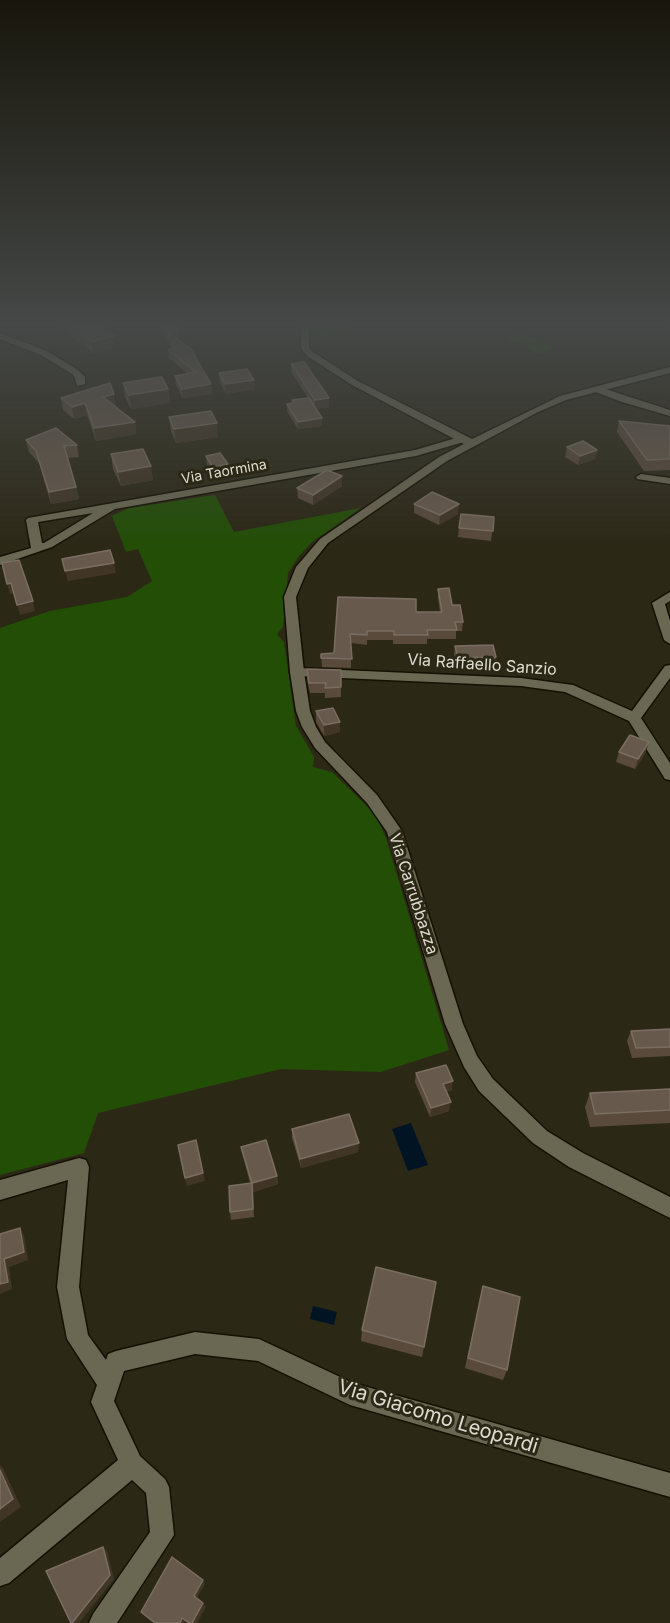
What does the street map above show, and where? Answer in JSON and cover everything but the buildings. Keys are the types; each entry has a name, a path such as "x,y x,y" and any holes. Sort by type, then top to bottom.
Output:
{"street":[{"path":"386,399 467,441"},
{"name":"Via Carrubbazza","path":"561,399 467,441 324,541 312,554 295,581 290,597 297,672 303,711 309,727 320,745 372,799 394,831 454,1024 470,1061 486,1085 540,1137 576,1160 670,1208"},
{"path":"626,399 670,413"},
{"name":"Via Taormina","path":"0,561 37,550 112,506 416,453 467,441"},
{"path":"641,477 670,481"},
{"path":"37,550 32,520 112,506"},
{"path":"670,596 658,603 670,640"},
{"path":"670,669 664,692 634,718 670,775"},
{"name":"Via Raffaello Sanzio","path":"297,672 521,682 556,686 568,688 634,718"},
{"path":"0,1190 79,1167 68,1287 78,1339 109,1383"},
{"name":"Via Giacomo Leopardi","path":"102,1623 162,1535 157,1487 132,1464 102,1402 116,1362 195,1342 259,1350 350,1394 670,1485"},
{"path":"0,1574 132,1464"}],"green space":[{"path":"215,495 234,532 361,508 312,542 299,556 288,573 283,627 277,634 284,642 296,726 314,757 313,767 332,772 375,814 386,838 449,1050 381,1072 281,1069 98,1113 84,1153 0,1175 0,628 50,611 127,597 152,581 138,549 126,552 112,516 129,508"}],"water":[{"path":"411,1123 428,1165 408,1171 392,1129"},
{"path":"313,1306 337,1312 334,1325 310,1319"}]}
